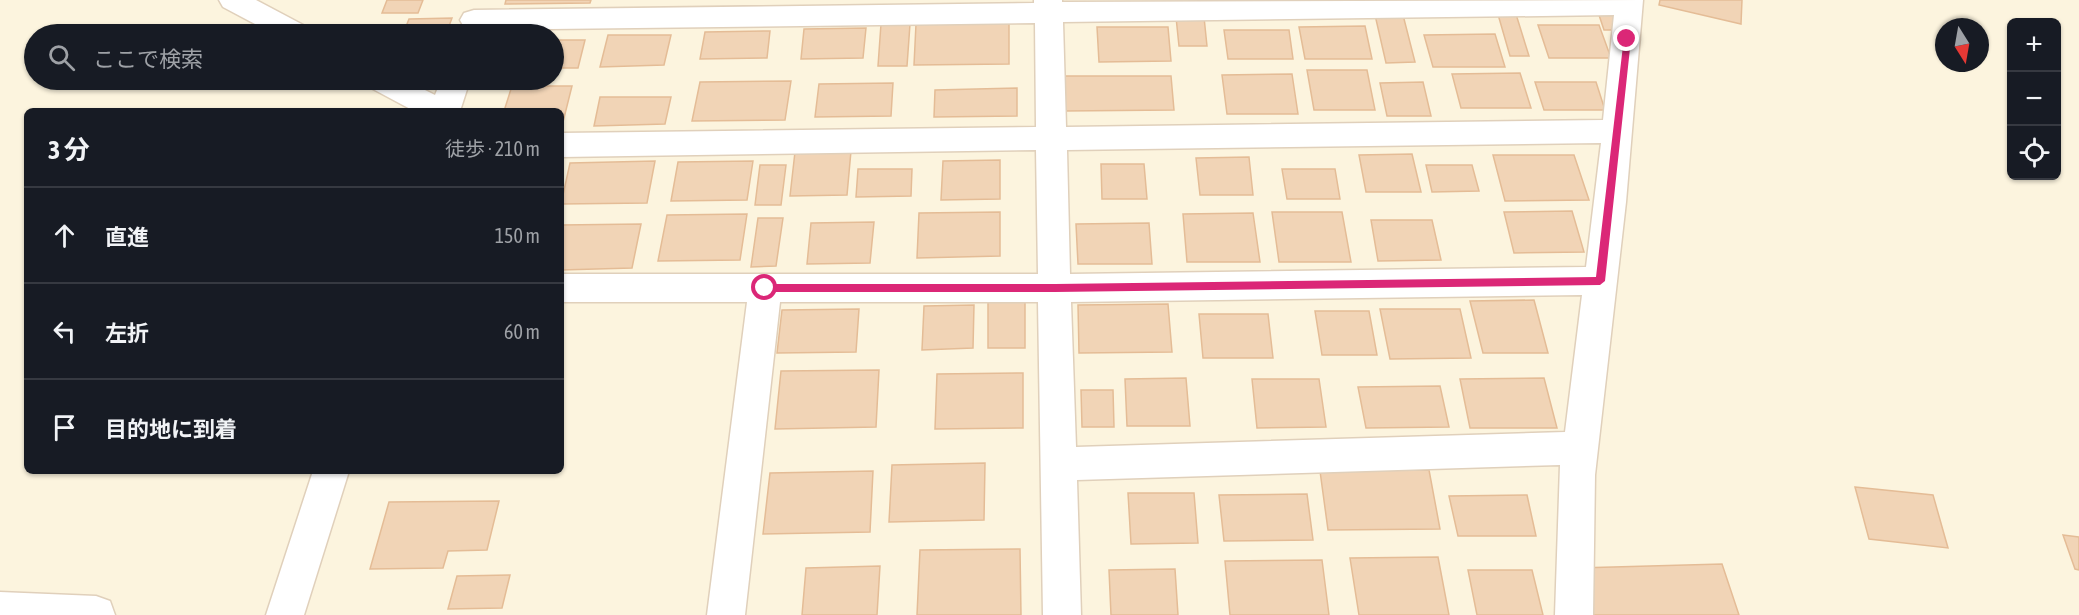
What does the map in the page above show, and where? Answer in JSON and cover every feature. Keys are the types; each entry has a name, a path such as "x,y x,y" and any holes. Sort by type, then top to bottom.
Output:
{"street":[{"path":"233,0 278,24"},
{"path":"475,18 1048,6 1629,3 1617,131 1577,475 1574,615"},
{"path":"1048,6 1062,615"},
{"path":"400,90 434,108"},
{"path":"446,108 452,90"},
{"path":"564,145 1617,131"},
{"path":"564,288 1055,288 1600,281"},
{"path":"726,615 765,288"},
{"path":"1059,464 1580,448"},
{"path":"285,615 330,474"},
{"path":"0,611 96,615"}],"building":[{"path":"387,0 423,0 418,13 382,13"},
{"path":"506,0 591,0 590,3 505,4"},
{"path":"1660,0 1742,0 1741,24 1659,5"},
{"path":"1497,11 1515,11 1529,56 1510,56"},
{"path":"1598,12 1614,13 1620,30 1604,30"},
{"path":"1375,15 1403,15 1415,62 1386,63"},
{"path":"1176,17 1204,17 1207,46 1179,46"},
{"path":"452,18 450,24 407,24 409,19"},
{"path":"1009,23 1009,64 914,65 916,24"},
{"path":"881,24 910,24 907,66 878,66"},
{"path":"1538,25 1599,25 1611,58 1549,58"},
{"path":"1365,26 1372,59 1305,59 1299,27"},
{"path":"1097,27 1168,27 1171,61 1099,62"},
{"path":"866,28 863,58 801,59 804,29"},
{"path":"1224,30 1289,30 1293,59 1228,59"},
{"path":"770,31 767,58 700,59 705,32"},
{"path":"1495,34 1505,67 1433,67 1424,35"},
{"path":"608,35 671,35 664,65 600,67"},
{"path":"564,40 585,40 578,68 564,68"},
{"path":"1307,70 1367,70 1375,110 1314,110"},
{"path":"1520,73 1531,108 1461,108 1452,74"},
{"path":"1292,74 1298,114 1227,114 1222,75"},
{"path":"1064,76 1171,76 1174,110 1064,111"},
{"path":"791,81 785,120 692,121 700,82"},
{"path":"1423,82 1431,116 1387,116 1380,83"},
{"path":"1535,82 1596,82 1605,110 1544,110"},
{"path":"893,83 891,116 815,117 819,84"},
{"path":"564,86 572,86 564,118 564,108 505,108 511,90 564,90"},
{"path":"1017,88 1017,116 934,117 935,90"},
{"path":"600,97 671,97 665,124 594,126"},
{"path":"851,151 847,195 790,196 795,152"},
{"path":"1412,154 1421,192 1366,192 1359,155"},
{"path":"1493,155 1574,155 1589,200 1505,201"},
{"path":"1249,157 1253,195 1200,195 1196,158"},
{"path":"1000,160 1000,199 941,200 943,161"},
{"path":"655,161 647,203 564,204 564,190 570,163"},
{"path":"753,161 747,200 671,201 678,162"},
{"path":"1101,164 1144,164 1147,199 1102,199"},
{"path":"760,165 786,165 781,205 755,205"},
{"path":"1426,165 1472,165 1479,191 1432,192"},
{"path":"858,169 912,169 911,196 856,197"},
{"path":"1282,169 1335,169 1340,199 1287,199"},
{"path":"1572,211 1584,252 1514,253 1504,212"},
{"path":"1000,212 1000,256 917,258 919,213"},
{"path":"1272,212 1342,212 1351,262 1279,262"},
{"path":"1253,213 1260,262 1187,262 1183,214"},
{"path":"747,214 740,260 658,261 667,215"},
{"path":"758,218 783,218 776,266 751,267"},
{"path":"1371,220 1432,220 1441,260 1378,261"},
{"path":"874,222 870,263 807,264 811,223"},
{"path":"1149,223 1152,264 1078,264 1076,224"},
{"path":"641,224 632,268 564,270 564,225"},
{"path":"988,291 1025,291 1025,348 988,348"},
{"path":"1534,300 1548,353 1483,353 1470,301"},
{"path":"1168,304 1172,352 1079,353 1078,305"},
{"path":"974,305 973,348 922,350 924,306"},
{"path":"859,309 856,352 777,353 782,310"},
{"path":"1380,309 1460,309 1471,358 1390,359"},
{"path":"1315,311 1369,311 1377,355 1322,355"},
{"path":"1199,314 1268,314 1273,358 1203,358"},
{"path":"879,370 876,427 775,429 781,371"},
{"path":"1023,373 1023,428 935,429 937,374"},
{"path":"1186,378 1190,426 1127,426 1125,379"},
{"path":"1544,378 1557,428 1470,428 1460,379"},
{"path":"1252,379 1319,379 1326,427 1257,428"},
{"path":"1440,386 1449,427 1366,428 1358,387"},
{"path":"1081,390 1113,390 1114,427 1082,427"},
{"path":"985,463 984,520 889,522 892,465"},
{"path":"1429,470 1440,529 1328,530 1320,471"},
{"path":"873,471 870,532 763,534 770,473"},
{"path":"1855,487 1933,495 1948,548 1869,539"},
{"path":"1128,493 1194,493 1198,543 1131,544"},
{"path":"1307,494 1313,540 1224,541 1219,495"},
{"path":"1527,495 1536,536 1458,536 1449,496"},
{"path":"499,501 487,550 448,551 443,568 370,569 389,502"},
{"path":"2063,535 2079,537 2079,570 2075,569"},
{"path":"1020,549 1021,615 917,615 920,550"},
{"path":"1438,557 1449,615 1359,615 1350,558"},
{"path":"1322,560 1329,615 1230,615 1225,561"},
{"path":"1722,564 1739,615 1590,615 1577,568"},
{"path":"880,566 877,615 802,615 806,568"},
{"path":"1175,569 1178,615 1111,615 1109,570"},
{"path":"1468,570 1532,570 1543,615 1477,615"},
{"path":"510,575 502,608 448,609 457,576"}],"route":[{"path":"765,288 1055,288 1600,281 1627,39"}]}
